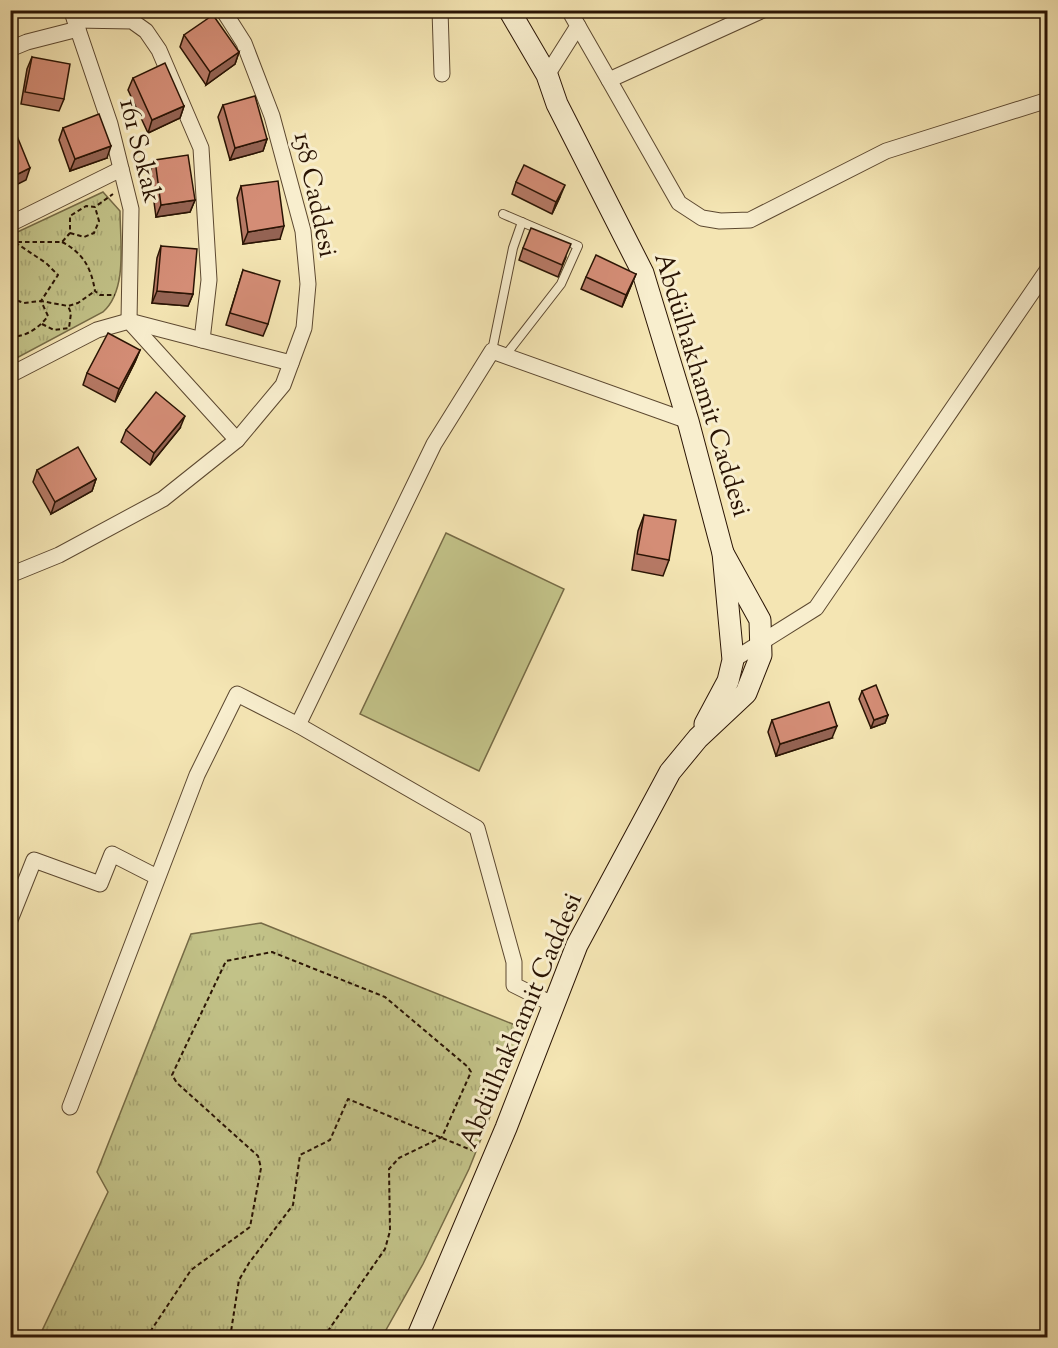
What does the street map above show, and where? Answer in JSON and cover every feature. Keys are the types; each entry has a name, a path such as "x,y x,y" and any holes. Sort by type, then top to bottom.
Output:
{"main road":[{"name":"Abdülhakhamit Caddesi","path":"509,10 547,75 556,104 643,273 688,421 723,553 733,660 728,681 698,738"},
{"name":"Abdülhakhamit Caddesi","path":"417,1338 492,1160 577,945 670,772 698,738 746,693 761,655 760,620 723,553"}],"street":[{"name":"158 Caddesi","path":"10,575 59,555 163,499 237,440 283,386 304,328 308,284 303,231 273,116 244,43 223,10"},
{"path":"440,10 442,74"},
{"path":"570,10 679,202 702,218 720,221 750,220 886,151 1047,100"},
{"path":"609,80 763,10"},
{"path":"10,49 75,20 132,21 146,31 159,50 201,148 209,280 202,340"},
{"name":"161 Sokak","path":"75,20 110,124 131,209 129,321"},
{"path":"547,75 578,26"},
{"path":"10,224 121,169"},
{"path":"733,660 816,608 1047,269"},
{"path":"10,375 97,330 129,321 291,363"},
{"path":"129,321 237,440"},
{"path":"298,724 434,444 498,353 688,421"},
{"path":"728,681 746,693"},
{"path":"70,1107 196,775 237,694 298,724 477,828 514,962 514,985 554,1005"},
{"path":"10,920 34,860 100,884 112,855 158,877"}],"lane":[{"path":"498,353 561,284 578,246 503,214"},
{"path":"498,353 513,248 522,222"}],"path":[{"path":"62,242 70,233 70,216 86,206 95,207 125,186"},
{"path":"70,233 84,237 94,233 99,220 95,207"},
{"path":"12,241 62,242 82,256 93,278 95,291 100,295 130,296"},
{"path":"12,241 46,263 58,276 41,301"},
{"path":"10,298 24,303 41,301 68,306 78,303 95,291"},
{"path":"10,337 33,331 42,324 48,315 41,301"},
{"path":"42,324 54,330 69,328 71,313 68,306"},
{"path":"146,1338 191,1270 250,1227 261,1168 258,1156 177,1083 172,1075 226,961 272,952 387,998 470,1069 469,1078 442,1137 399,1158 392,1165 388,1177 390,1232 385,1249 323,1338"},
{"path":"230,1338 239,1280 292,1204 300,1155 330,1140 348,1099 492,1160"}],"green space":[{"path":"103,192 120,211 121,264 116,291 111,303 103,312 11,361 11,235"},
{"path":"446,533 564,589 479,771 360,714"},
{"path":"261,923 525,1029 469,1169 423,1264 382,1337 39,1337 108,1192 97,1172 191,934"}],"building":[{"path":"213,15 239,52 210,72 184,35"},
{"path":"32,57 70,64 64,99 25,92"},
{"path":"165,63 184,106 152,120 133,78"},
{"path":"255,96 267,139 235,148 223,105"},
{"path":"99,114 111,146 75,159 63,128"},
{"path":"17,136 30,168 10,178 10,139"},
{"path":"188,155 195,200 161,205 155,160"},
{"path":"524,165 565,185 556,202 516,182"},
{"path":"278,181 284,226 248,232 241,186"},
{"path":"531,228 571,244 562,265 523,248"},
{"path":"161,246 197,249 193,294 157,291"},
{"path":"596,255 636,274 626,295 586,277"},
{"path":"243,270 280,281 268,324 230,313"},
{"path":"108,333 140,350 119,389 87,373"},
{"path":"156,392 185,416 154,453 126,430"},
{"path":"78,447 96,479 55,502 37,470"},
{"path":"644,515 676,520 669,560 637,554"},
{"path":"876,685 888,715 874,720 862,691"},
{"path":"829,702 837,726 780,744 772,720"}]}
